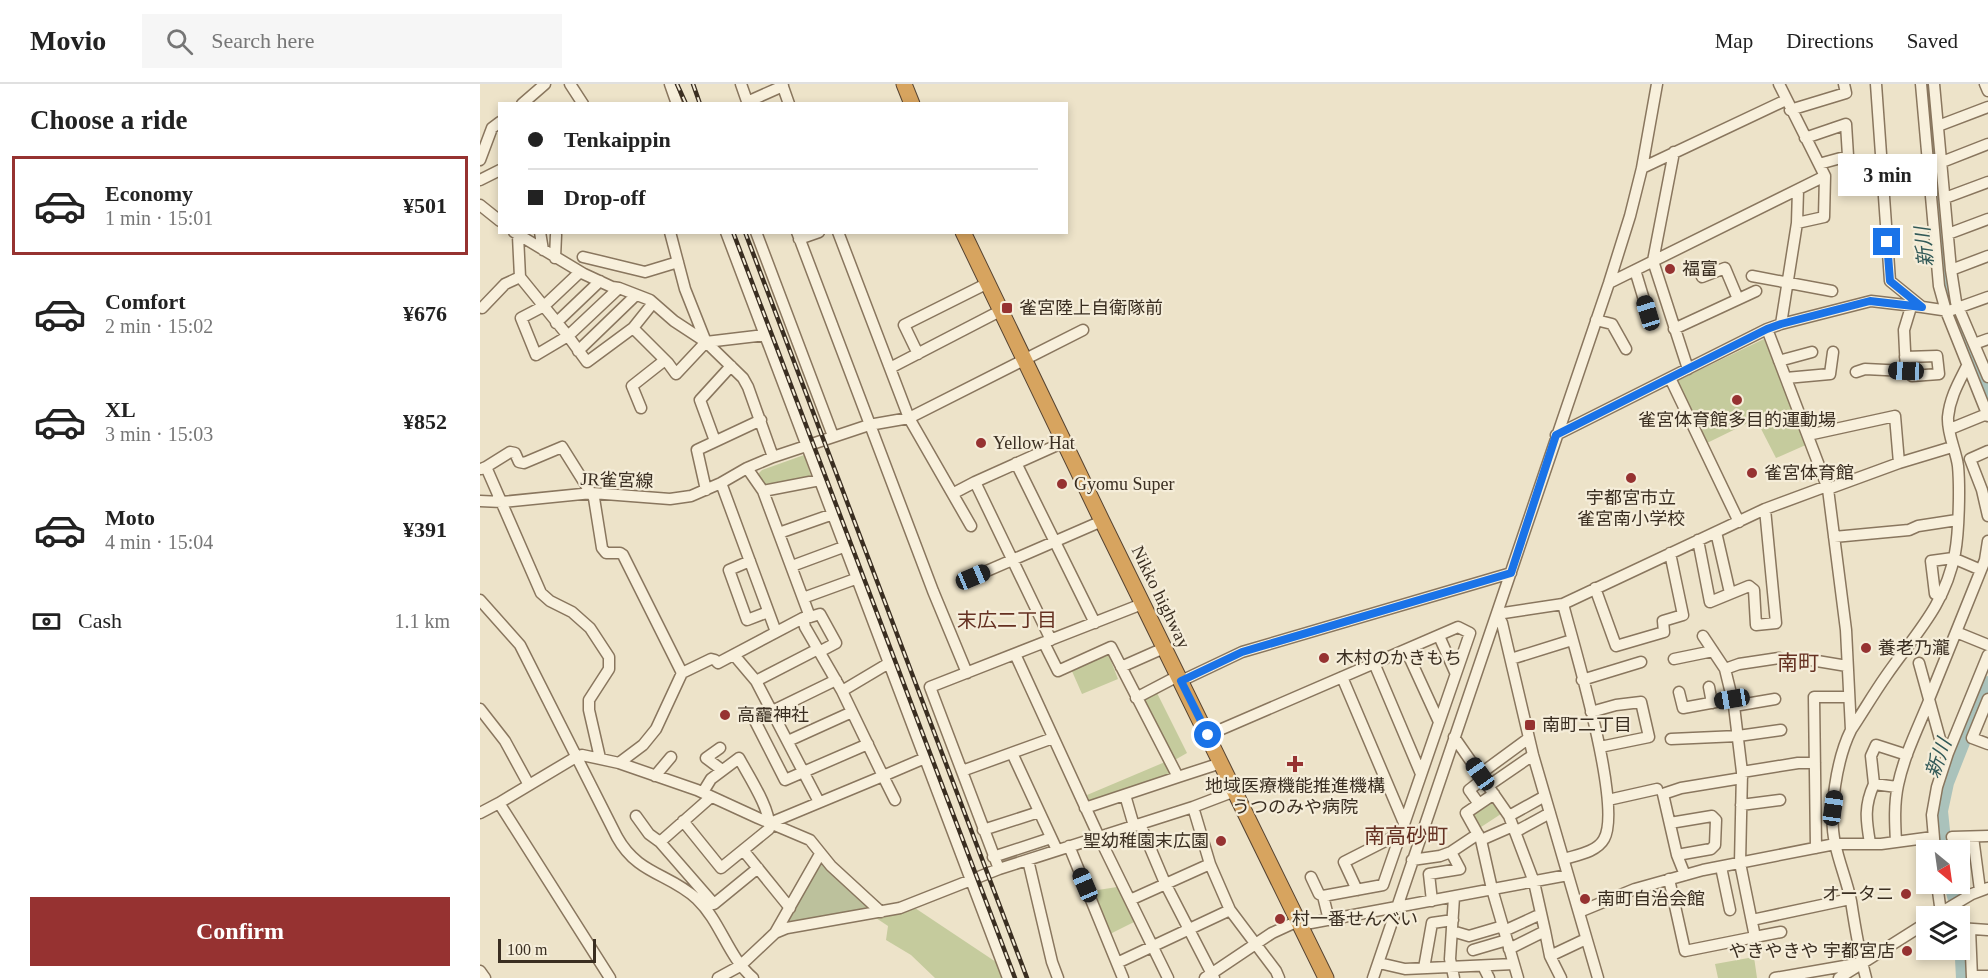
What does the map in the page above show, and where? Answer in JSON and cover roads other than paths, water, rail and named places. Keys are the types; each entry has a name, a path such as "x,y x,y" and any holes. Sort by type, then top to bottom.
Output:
{"highway":[{"path":"904,84 911,102"},
{"name":"Nikko highway","path":"964,234 986,284 1326,978"}],"street":[{"path":"524,102 545,84"},
{"path":"570,84 582,102"},
{"path":"670,84 676,102"},
{"path":"741,84 748,102"},
{"path":"1373,978 1609,283 1642,168 1657,84"},
{"path":"1779,84 1825,176 1824,217 1797,223"},
{"path":"1642,168 1674,152 1788,105 1846,93 1844,84"},
{"path":"1876,84 1890,281 1917,307"},
{"path":"1921,84 1939,286 1974,344 1988,377"},
{"path":"1934,84 1956,302 1952,310 1967,366 1988,415 1950,429"},
{"path":"1985,84 1988,90"},
{"path":"750,102 782,85 788,102"},
{"path":"1938,126 1988,108"},
{"path":"480,160 492,128 498,124"},
{"path":"1805,138 1846,124 1848,156 1819,164"},
{"path":"1942,162 1988,144"},
{"path":"1674,152 1653,261 1688,369"},
{"path":"480,180 498,171"},
{"path":"1609,283 1825,176"},
{"path":"1883,184 1930,178"},
{"path":"1945,198 1988,182"},
{"path":"1781,324 1797,223 1797,190"},
{"path":"480,205 498,219"},
{"path":"1948,234 1988,219"},
{"path":"516,234 580,272 653,303 674,321 706,342 731,366 748,387 773,458"},
{"path":"516,234 519,277 587,362 633,328 653,303"},
{"path":"540,234 543,250"},
{"path":"671,234 685,289 706,342"},
{"path":"727,234 1008,978"},
{"path":"757,234 833,436"},
{"path":"839,234 909,418 971,526"},
{"path":"555,258 556,236"},
{"path":"798,236 933,591 967,673"},
{"path":"583,256 645,272 678,262"},
{"path":"1951,270 1988,256"},
{"path":"580,272 544,306 521,318 536,355 568,336 615,287 618,265"},
{"path":"1702,277 1725,268 1738,299"},
{"path":"1635,270 1648,313"},
{"path":"1752,276 1832,291"},
{"path":"482,308 505,284 519,277"},
{"path":"556,323 600,281"},
{"path":"918,354 904,325 986,284"},
{"path":"1674,329 1756,291"},
{"path":"578,351 636,295"},
{"path":"1556,435 1781,324 1870,301 1952,310 1988,297"},
{"path":"1906,371 1904,330 1917,307"},
{"path":"890,368 1000,311"},
{"path":"1596,320 1612,324 1626,349"},
{"path":"633,328 676,374 706,342 765,335"},
{"path":"1767,329 1827,487 1845,619 1851,730"},
{"name":"JR雀宮線","path":"480,501 502,502 592,493 670,499 691,496 747,468 833,436 869,425 909,418 1083,330"},
{"path":"1974,344 1988,339"},
{"path":"1779,361 1812,352"},
{"path":"1786,378 1830,374 1833,352"},
{"path":"1856,372 1865,369 1906,371 1912,376 1939,374 1937,356 1905,357"},
{"path":"641,408 632,386 665,360"},
{"path":"715,441 700,400 731,366"},
{"path":"1866,978 1854,930 1850,899 1835,844 1833,808 1837,778 1845,743 1851,730 1886,676 1928,620 1941,596 1953,558 1957,520 1958,464 1952,447 1948,419 1952,396 1967,366"},
{"path":"1670,378 1739,522"},
{"path":"1808,435 1894,416 1899,463"},
{"path":"706,490 697,450 761,420"},
{"path":"954,493 1064,442"},
{"path":"600,758 589,710 589,700 609,669 609,657 590,628 573,612 550,601 541,593 502,502 483,468 510,452 515,453 519,462 524,463 562,447 592,493 602,548 606,553 623,555 682,673"},
{"path":"1497,614 1563,604 1766,509 1952,447"},
{"path":"1958,464 1988,452"},
{"path":"1970,459 1982,490 1988,516"},
{"path":"1016,463 1095,623"},
{"path":"747,468 763,490 792,566 803,598 805,627 842,691 895,800"},
{"path":"763,490 820,480"},
{"path":"975,482 1012,560 1048,642 1058,671 1111,647 1178,777"},
{"path":"721,483 776,632"},
{"path":"1698,540 1710,602 1749,586 1754,590 1756,625 1776,623 1766,509"},
{"path":"779,533 833,514"},
{"path":"1834,537 1909,530 1918,526 1957,520"},
{"path":"973,577 1102,521"},
{"path":"1716,532 1730,593"},
{"path":"1896,842 1897,787 1907,755 1981,570 1988,541"},
{"path":"792,566 846,546"},
{"path":"1595,588 1616,646 1664,632 1663,621 1683,615 1670,553"},
{"path":"1941,596 1935,594 1931,561 1953,558 1981,570"},
{"path":"750,561 729,570 747,620 768,612"},
{"path":"1136,698 1242,652 1511,573"},
{"path":"803,598 858,578"},
{"path":"480,600 520,645 626,851 642,867 685,889 699,901 716,921 740,966 753,978"},
{"path":"999,869 930,687 1142,604"},
{"path":"1563,604 1600,747 1608,800 1608,830 1604,840 1597,848 1564,859"},
{"path":"620,763 640,748 656,729 682,673 711,659 718,663 776,632 820,614 836,643 756,681"},
{"path":"1497,614 1502,623 1533,755 1598,978"},
{"path":"1208,735 1458,627 1470,633 1383,885"},
{"path":"1956,632 1988,645"},
{"path":"1439,636 1455,672"},
{"path":"1703,636 1725,669 1733,703 1742,775 1740,863 1755,937"},
{"path":"1511,659 1572,640"},
{"path":"1121,667 1164,648"},
{"path":"1406,650 1438,722"},
{"path":"1674,659 1713,651"},
{"path":"1015,654 1085,808 1168,978"},
{"path":"734,655 756,681 819,802"},
{"path":"1933,840 1934,798 1948,753 1988,655"},
{"path":"1725,669 1739,664 1779,658"},
{"path":"1811,660 1847,666"},
{"path":"1582,680 1641,662"},
{"path":"842,691 889,663"},
{"path":"1374,663 1421,774"},
{"path":"1919,663 1940,739 1948,753"},
{"path":"1342,677 1402,828"},
{"path":"836,680 755,721 785,780 868,744"},
{"path":"1710,687 1712,703"},
{"path":"1679,692 1683,708 1712,703 1775,699"},
{"path":"1816,848 1814,697 1849,697"},
{"path":"1591,712 1641,702 1649,737 1600,747"},
{"path":"1987,704 1972,738 1988,744"},
{"path":"480,709 505,741 528,785"},
{"path":"788,741 852,712"},
{"path":"1671,739 1738,736 1781,730"},
{"path":"1454,737 1512,825 1534,882 1550,956 1561,978"},
{"path":"962,771 1053,738"},
{"path":"1518,978 1479,837 1466,813 1479,804 1486,783 1529,738"},
{"path":"1870,843 1866,815 1868,796 1874,784 1871,756 1876,745 1907,755"},
{"path":"720,748 706,758 722,770"},
{"path":"1012,753 1057,850"},
{"path":"480,813 576,757 582,755 600,758 707,794 810,840 820,854 881,912"},
{"path":"1479,804 1469,790 1486,783 1533,755"},
{"path":"655,776 671,757"},
{"path":"660,842 684,821 707,794 711,779 739,758 770,823 769,829 721,868 684,821"},
{"path":"770,823 925,758"},
{"path":"1085,808 1221,763"},
{"path":"1685,875 1677,855 1663,794 1681,788 1798,763 1815,763"},
{"path":"1874,784 1897,787"},
{"path":"1608,800 1657,789"},
{"path":"775,933 786,928 900,908 999,869 1193,807 1235,791"},
{"path":"1125,795 1137,825 1210,977 1272,933 1299,923 1397,908 1568,875"},
{"path":"1512,825 1545,796"},
{"path":"1741,806 1780,800"},
{"path":"499,803 610,978"},
{"path":"1193,807 1210,864 1230,910 1279,978"},
{"path":"983,830 1039,812"},
{"path":"1412,860 1440,856 1479,837 1550,813"},
{"path":"636,816 649,834 660,842 714,904 758,868"},
{"path":"1670,823 1712,816 1716,819 1715,845 1711,849 1677,855"},
{"path":"1357,890 1344,862 1402,828"},
{"path":"1952,837 1988,836"},
{"path":"1578,912 1635,889 1721,867 1835,844 1896,842 1933,837"},
{"path":"1952,906 1984,889 1973,837"},
{"path":"993,857 1052,838"},
{"path":"1068,846 1123,978"},
{"path":"743,850 790,908"},
{"path":"1432,901 1429,874 1460,869 1451,852"},
{"path":"718,978 740,966 775,933 820,854"},
{"path":"1028,860 1052,962 1058,978"},
{"path":"1130,900 1210,864"},
{"path":"1721,867 1730,910"},
{"path":"1311,877 1319,894 1323,896 1329,920"},
{"path":"1669,879 1685,951 1780,932"},
{"path":"1323,896 1383,885 1402,892"},
{"path":"1452,973 1454,897"},
{"path":"1752,920 1850,899"},
{"path":"1117,963 1230,910"},
{"path":"1473,950 1506,936 1541,914"},
{"path":"1416,972 1432,923 1452,925 1469,936 1506,936 1545,931"},
{"path":"1970,929 1988,930"},
{"path":"1839,978 1916,933"},
{"path":"1550,956 1586,939"},
{"path":"1970,960 1972,977 1988,976"},
{"path":"1379,963 1416,972 1452,973 1483,966 1514,964"},
{"path":"1775,978 1862,963"},
{"path":"1483,966 1489,978"},
{"path":"480,971 485,978"},
{"path":"1817,971 1827,978"}],"waterway":[{"name":"新川","path":"1928,84 1949,302 1988,400"},
{"name":"新川","path":"1945,840 1942,811 1948,783 1988,682"},
{"name":"新川","path":"1952,894 1956,906"},
{"name":"新川","path":"1961,960 1962,978"}],"railway":[{"path":"677,84 685,102"},
{"path":"693,84 699,102"},
{"path":"734,234 1015,978"},
{"path":"746,234 1027,978"}],"place":[{"name":"福富","path":"1670,269"},
{"name":"雀宮陸上自衛隊前","path":"1007,308"},
{"name":"雀宮体育館多目的運動場","path":"1737,400"},
{"name":"Yellow Hat","path":"981,443"},
{"name":"雀宮体育館","path":"1752,473"},
{"name":"宇都宮市立 雀宮南小学校","path":"1631,478"},
{"name":"Gyomu Super","path":"1062,484"},
{"name":"養老乃瀧","path":"1866,648"},
{"name":"木村のかきもち","path":"1324,658"},
{"name":"高靇神社","path":"725,715"},
{"name":"南町二丁目","path":"1530,725"},
{"name":"地域医療機能推進機構 うつのみや病院","path":"1295,764"},
{"name":"聖幼稚園末広園","path":"1221,841"},
{"name":"オータニ","path":"1906,894"},
{"name":"南町自治会館","path":"1585,899"},
{"name":"村一番せんべい","path":"1280,919"},
{"name":"やきやきや 宇都宮店","path":"1907,951"}],"district":[{"name":"末広二丁目","path":"1007,620"},
{"name":"南町","path":"1798,663"},
{"name":"南高砂町","path":"1406,836"}]}
